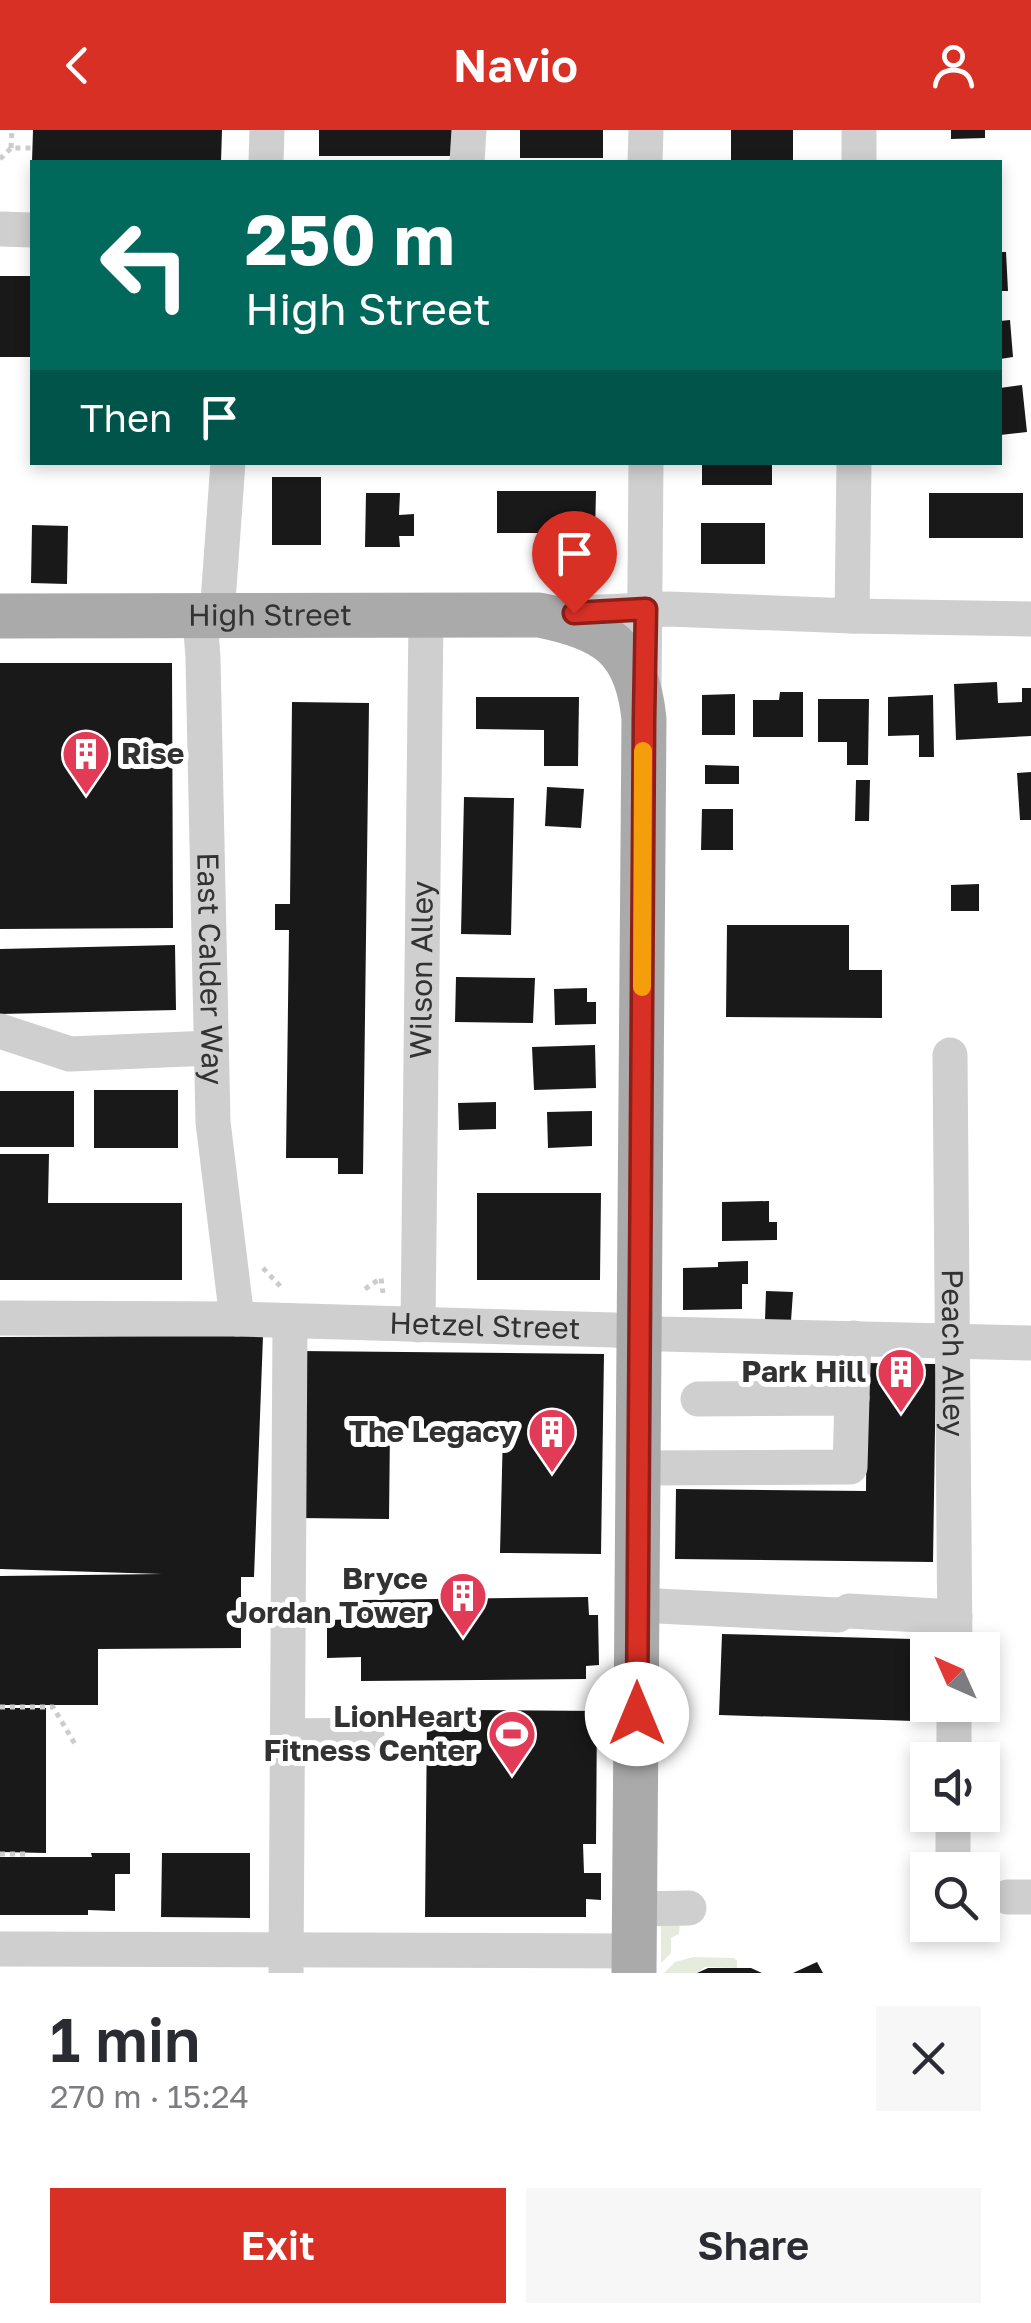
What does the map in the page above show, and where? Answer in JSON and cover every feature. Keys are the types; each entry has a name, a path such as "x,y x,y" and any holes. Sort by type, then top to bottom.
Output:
{"main road":[{"name":"High Street","path":"0,616 538,615 593,630 614,645 630,667 644,719 635,1944"}],"street":[{"path":"266,160 267,130"},
{"path":"467,160 469,130"},
{"path":"646,130 646,160"},
{"path":"858,160 859,130"},
{"path":"0,229 30,230"},
{"name":"East Calder Way","path":"228,465 203,658 213,1122 237,1319"},
{"path":"644,719 646,465"},
{"path":"852,616 854,465"},
{"name":"High Street","path":"538,615 646,609 1031,619"},
{"name":"Wilson Alley","path":"418,1325 426,616"},
{"path":"0,1031 70,1054 211,1048"},
{"name":"Peach Alley","path":"950,1055 955,1632"},
{"path":"286,1962 291,1310"},
{"name":"Hetzel Street","path":"0,1318 237,1319 291,1310 418,1325 1031,1343"},
{"path":"637,1468 850,1466 854,1338"},
{"path":"698,1400 852,1398"},
{"path":"638,1605 843,1613 949,1632"},
{"path":"288,1736 367,1735"},
{"path":"0,1949 286,1962 635,1944 690,1908"}],"path":[{"path":"0,159 11,148 12,130"},
{"path":"11,148 32,148"},
{"path":"260,1281 260,1265 291,1310"},
{"path":"0,1707 53,1707 75,1744"},
{"path":"0,1854 29,1854"}],"shaded area":[{"path":"680,1923 679,1934 671,1938 671,1953 661,1963 661,1925"},
{"path":"693,1957 733,1958 737,1968 705,1967 697,1973 664,1973 675,1962"}],"building":[{"path":"33,130 222,130 221,160 32,160"},
{"path":"319,130 461,130 461,156 319,156"},
{"path":"520,130 603,130 603,158 520,158"},
{"path":"731,130 793,130 793,160 731,160"},
{"path":"951,130 985,130 985,138 951,139"},
{"path":"1002,252 1006,252 1008,291 1002,291"},
{"path":"0,276 30,276 30,357 0,357"},
{"path":"1010,320 1013,357 1002,359 1002,321"},
{"path":"1022,385 1027,432 1002,435 1002,388"},
{"path":"702,465 772,465 772,485 702,485"},
{"path":"272,477 321,477 321,545 272,545"},
{"path":"497,491 596,491 595,533 497,533"},
{"path":"366,493 400,493 399,515 414,514 414,536 399,536 400,547 365,547"},
{"path":"929,493 1023,493 1023,538 929,538"},
{"path":"701,523 765,523 765,564 701,564"},
{"path":"32,525 68,526 67,584 31,583"},
{"name":"Rise","path":"0,663 172,663 173,928 0,929"},
{"path":"997,682 998,703 1022,702 1022,688 1031,688 1031,736 956,740 954,684"},
{"path":"780,692 803,692 803,737 753,737 753,700 779,700"},
{"path":"735,694 735,735 702,735 702,695"},
{"path":"933,695 934,757 919,757 919,735 888,736 888,697"},
{"path":"476,697 579,697 578,766 544,766 544,730 476,729"},
{"path":"818,699 869,699 868,765 847,765 847,742 818,742"},
{"path":"292,702 369,703 363,1174 338,1174 338,1158 286,1158 289,930 275,930 275,904 290,904"},
{"path":"705,765 739,766 739,784 705,784"},
{"path":"1031,772 1031,820 1020,820 1017,773"},
{"path":"856,780 870,780 869,821 855,821"},
{"path":"547,787 584,789 581,828 545,826"},
{"path":"464,797 514,798 511,935 461,934"},
{"path":"702,809 733,809 733,850 701,850"},
{"path":"979,884 979,911 951,911 951,885"},
{"path":"727,925 849,925 849,970 882,970 882,1018 726,1017"},
{"path":"175,945 176,1010 0,1014 0,949"},
{"path":"456,977 535,978 533,1023 455,1022"},
{"path":"587,988 587,1002 596,1002 596,1024 555,1025 554,989"},
{"path":"595,1045 596,1088 534,1090 532,1047"},
{"path":"94,1090 178,1090 178,1148 94,1148"},
{"path":"0,1091 74,1091 74,1147 0,1147"},
{"path":"496,1102 496,1129 459,1130 458,1103"},
{"path":"592,1111 592,1146 548,1148 547,1112"},
{"path":"0,1154 49,1154 48,1203 182,1203 182,1280 0,1280"},
{"path":"477,1193 601,1193 600,1280 477,1280"},
{"path":"769,1201 769,1222 777,1222 777,1240 722,1241 722,1202"},
{"path":"748,1261 748,1284 742,1284 742,1309 683,1310 683,1268"},
{"path":"766,1291 793,1292 791,1321 765,1320"},
{"path":"263,1336 254,1577 241,1577 241,1648 98,1649 98,1705 0,1705 0,1576 162,1574 0,1569 0,1337"},
{"name":"The Legacy","path":"299,1351 604,1354 601,1554 500,1553 503,1430 390,1428 389,1519 297,1518"},
{"name":"Park Hill","path":"867,1363 936,1364 933,1562 675,1559 676,1489 866,1491"},
{"name":"Bryce Jordan Tower","path":"588,1597 589,1615 598,1615 599,1665 586,1666 586,1679 361,1681 361,1657 327,1658 327,1620 362,1619 362,1600"},
{"path":"722,1634 910,1639 910,1721 719,1715"},
{"path":"0,1708 46,1708 46,1853 0,1852"},
{"name":"LionHeart Fitness Center","path":"467,1710 597,1711 596,1844 583,1844 584,1873 601,1873 601,1900 586,1899 586,1917 425,1917 427,1722 467,1722"},
{"path":"91,1853 130,1853 130,1874 115,1874 115,1911 88,1910 88,1915 0,1915 0,1857 92,1857"},
{"path":"162,1853 250,1853 250,1918 161,1917"},
{"path":"817,1962 823,1973 793,1973"},
{"path":"708,1968 751,1968 762,1973 697,1973"}],"slow traffic":[{"path":"642,987 643,751"}],"place":[{"name":"Rise","path":"86,796"},
{"name":"Park Hill","path":"901,1414"},
{"name":"The Legacy","path":"552,1474"},
{"name":"Bryce Jordan Tower","path":"463,1638"},
{"name":"LionHeart Fitness Center","path":"512,1776"}],"route":[{"path":"574,613 646,609 637,1714"}]}
